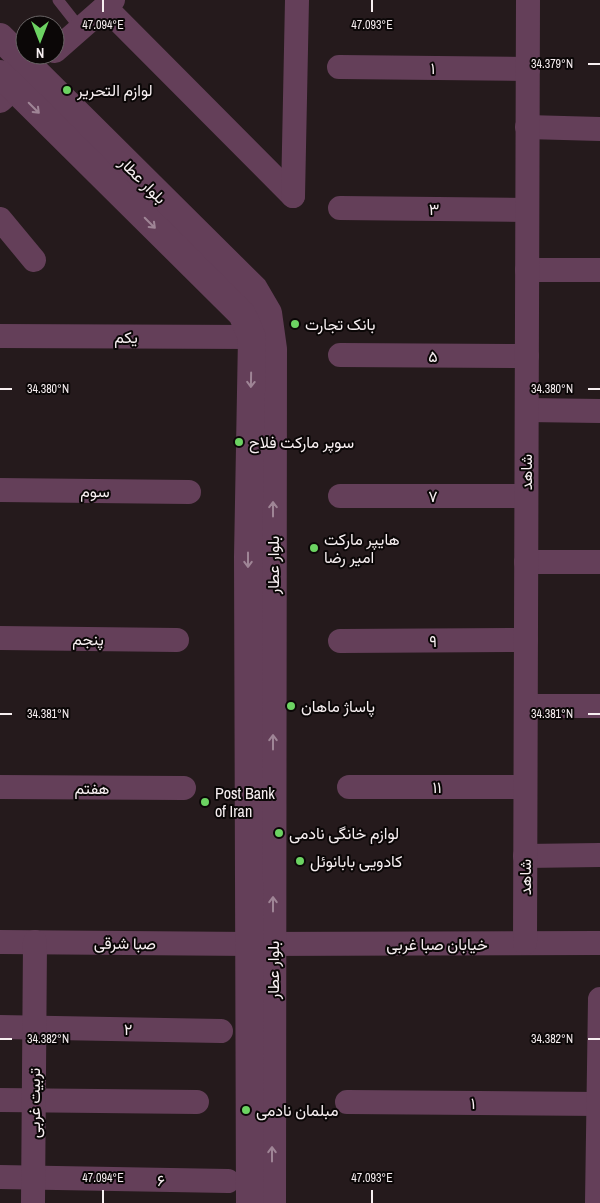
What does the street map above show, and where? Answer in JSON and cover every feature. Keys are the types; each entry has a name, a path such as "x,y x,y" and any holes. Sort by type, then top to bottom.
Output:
{"street":[{"path":"65,42 109,3 293,196 296,0"},
{"name":"شاهد","path":"525,943 528,0"},
{"name":"بلوار عطار","path":"0,37 20,78 242,314 252,337 248,557 272,1203"},
{"name":"۱","path":"339,67 528,69"},
{"name":"بلوار عطار","path":"20,78 254,289 268,313 273,349 262,944 250,1203"},
{"path":"528,127 600,129"},
{"name":"۳","path":"340,208 527,210"},
{"path":"0,219 34,260"},
{"path":"527,270 600,270"},
{"name":"یکم","path":"0,336 252,337"},
{"name":"۵","path":"340,355 527,356"},
{"path":"527,410 600,411"},
{"name":"سوم","path":"0,490 189,492"},
{"name":"۷","path":"340,496 526,496"},
{"path":"526,562 600,562"},
{"name":"پنجم","path":"0,638 177,640"},
{"name":"۹","path":"340,641 526,640"},
{"path":"526,706 600,706"},
{"name":"هفتم","path":"0,787 184,788"},
{"name":"۱۱","path":"348,787 525,787"},
{"path":"525,856 600,855"},
{"name":"صبا شرقی","path":"0,942 262,944"},
{"name":"تربیت غربی","path":"33,1203 35,942"},
{"name":"خیابان صبا غربی","path":"262,944 600,943"},
{"path":"597,1203 600,999"},
{"path":"0,1027 34,1028"},
{"name":"۲","path":"34,1028 221,1031"},
{"path":"0,1100 197,1102"},
{"name":"۱","path":"347,1102 599,1104"},
{"path":"0,1177 33,1177"},
{"name":"۶","path":"33,1177 228,1181"}],"lane":[{"path":"58,0 80,28"}],"place":[{"name":"لوازم التحریر","path":"67,90"},
{"name":"بانک تجارت","path":"295,324"},
{"name":"سوپر مارکت فلاح","path":"239,442"},
{"name":"هایپر مارکت امیر رضا","path":"314,548"},
{"name":"پاساژ ماهان","path":"291,706"},
{"name":"Post Bank of Iran","path":"205,802"},
{"name":"لوازم خانگی نادمی","path":"279,833"},
{"name":"کادویی بابانوئل","path":"300,861"},
{"name":"مبلمان نادمی","path":"246,1110"}]}
